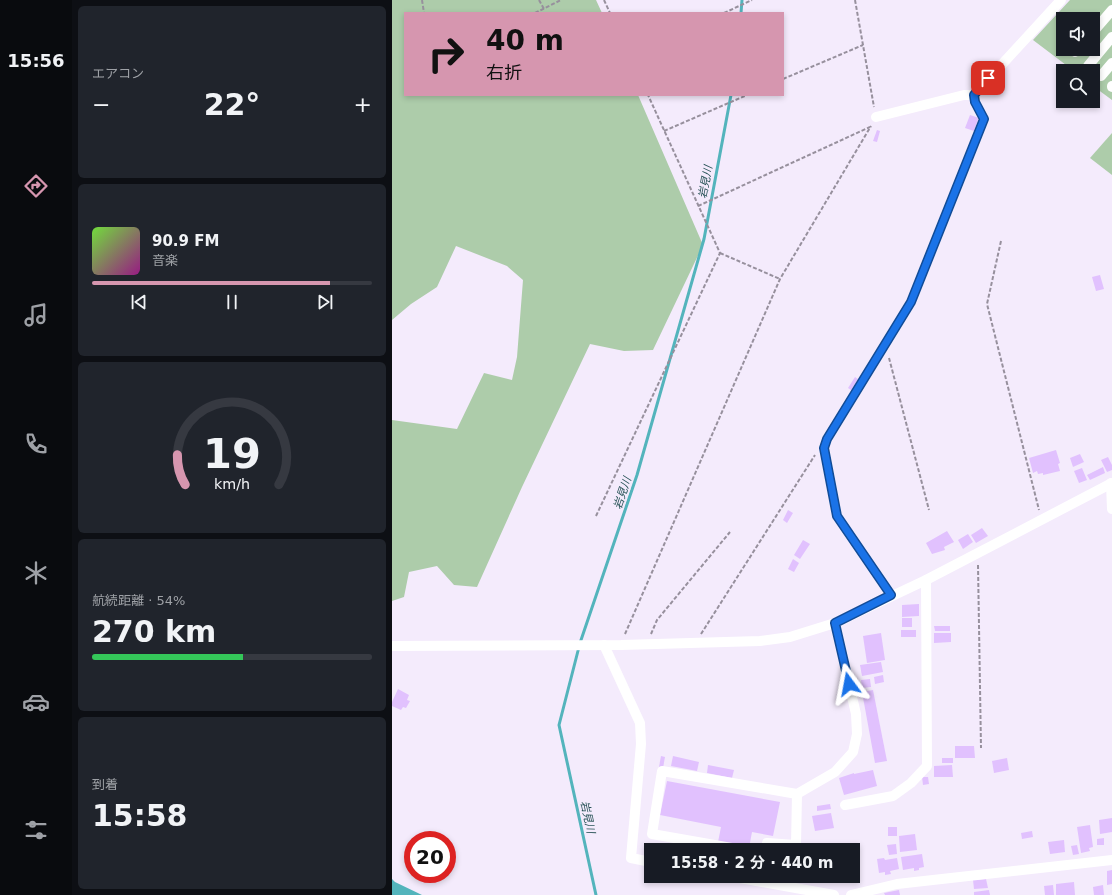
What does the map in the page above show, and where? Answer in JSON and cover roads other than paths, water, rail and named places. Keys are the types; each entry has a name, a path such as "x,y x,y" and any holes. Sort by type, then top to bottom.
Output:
{"street":[{"path":"876,117 964,95 974,95 1061,0"},
{"path":"1100,24 1112,10"},
{"path":"1090,64 1112,37"},
{"path":"1101,76 1112,62"},
{"path":"891,595 837,516 824,448 827,439 911,302 984,119 975,102 974,95"},
{"path":"392,646 621,645 760,642 790,638 835,623 891,595 926,580 978,551 1111,483 1112,509"},
{"path":"845,805 893,796 911,783 927,766 926,580"},
{"path":"703,843 652,834 662,771 797,794 835,772 853,752 857,734 856,714 835,623"},
{"path":"604,645 640,723 641,744 631,858 644,861"},
{"path":"796,843 797,794"},
{"path":"851,895 897,884 1112,860"},
{"path":"768,883 834,895"}],"water":[{"path":"392,879 395,882 422,895 392,895"}],"waterway":[{"name":"岩見川","path":"741,12 742,0"},
{"name":"岩見川","path":"596,895 559,725 580,643 637,475 704,239 731,96"}]}
